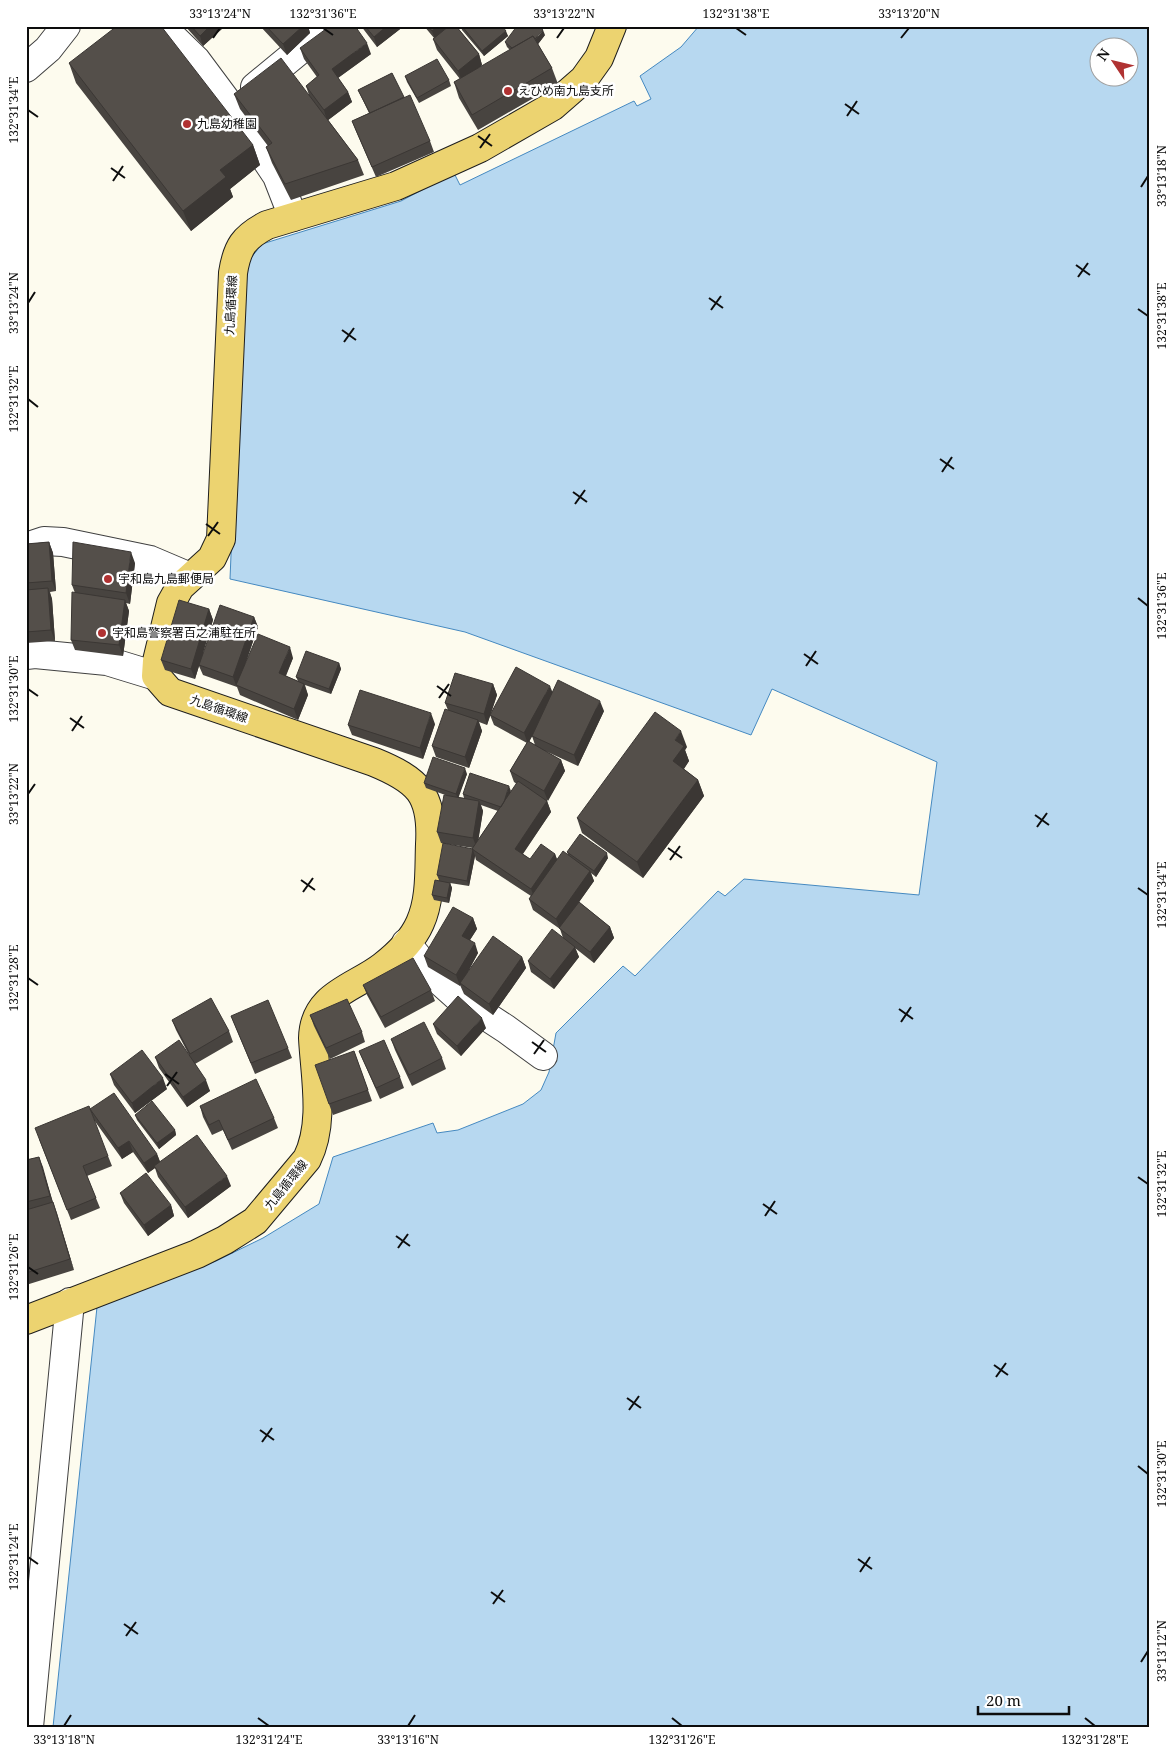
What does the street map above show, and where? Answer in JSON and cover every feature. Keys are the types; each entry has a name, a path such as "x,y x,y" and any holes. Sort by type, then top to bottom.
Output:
{"main road":[{"name":"九島循環線","path":"26,1320 197,1254 238,1232 265,1211 307,1159 311,1151 317,1114 313,1038 313,1027 316,1017 330,998 383,966 406,943 420,924 427,904 431,818 426,801 415,785 396,771 374,762 170,692 156,676 157,661 171,603 180,587 212,558 221,539 233,272 236,256 243,242 253,232 267,225 396,186 480,148 553,106 584,79 599,58 612,26"}],"street":[{"path":"26,68 48,49 66,26"},
{"path":"161,26 196,60 231,108 277,176 293,217"},
{"path":"231,108 329,26"},
{"path":"26,546 44,541 63,542 150,560 190,577"},
{"path":"26,655 35,654 107,661 156,676"},
{"path":"406,943 431,973 460,999 543,1056"},
{"path":"29,1727 70,1302"}],"water":[{"path":"699,26 1150,26 1150,1727 53,1727 97,1307 216,1261 263,1238 319,1204 333,1157 433,1123 437,1133 458,1130 523,1104 541,1090 549,1072 556,1033 623,966 635,976 718,891 725,896 744,879 919,895 937,762 772,689 751,735 465,632 230,579 243,268 262,244 401,201 454,173 460,185 634,101 637,106 651,99 640,76 681,47"}],"building":[{"path":"117,26 161,26 253,145 220,170 226,177 183,211 69,63"},
{"path":"191,26 210,26 200,36"},
{"path":"266,26 303,26 283,44"},
{"path":"330,26 355,26 367,43 332,69 348,92 324,110 306,86 319,75 300,48"},
{"path":"365,26 387,26 374,37"},
{"path":"428,26 438,26 432,31"},
{"path":"449,26 456,26 479,54 458,71 433,39"},
{"path":"462,26 502,26 506,31 482,51"},
{"path":"517,26 538,26 543,30 535,39 533,36 512,48 505,42"},
{"path":"533,36 552,68 472,115 454,82"},
{"path":"281,58 358,160 285,184 266,147 272,143 234,94"},
{"path":"437,59 449,80 417,98 405,76"},
{"path":"392,73 404,97 370,113 358,90"},
{"path":"410,95 430,141 372,167 352,121"},
{"path":"49,542 52,581 26,583 26,544"},
{"path":"73,542 131,552 126,593 72,585"},
{"path":"48,588 51,630 26,632 26,590"},
{"path":"72,592 125,600 119,645 71,640"},
{"path":"179,600 209,609 191,669 161,660"},
{"path":"220,605 254,617 233,677 199,665"},
{"path":"258,634 290,647 279,673 304,684 294,709 236,685"},
{"path":"306,651 339,663 329,689 296,677"},
{"path":"516,667 550,686 524,733 490,715"},
{"path":"455,673 493,684 484,714 445,703"},
{"path":"558,680 600,701 574,755 532,736"},
{"path":"360,690 431,713 420,748 348,725"},
{"path":"445,709 478,720 465,757 432,746"},
{"path":"655,712 681,731 675,740 684,746 673,761 698,780 637,862 577,818"},
{"path":"528,741 561,760 544,791 510,771"},
{"path":"433,757 465,768 456,794 424,783"},
{"path":"470,773 509,786 501,807 463,794"},
{"path":"518,781 547,801 515,849 530,859 541,844 555,854 531,889 472,849"},
{"path":"444,795 479,801 473,838 437,832"},
{"path":"580,834 607,853 594,871 567,852"},
{"path":"443,843 473,849 467,881 437,875"},
{"path":"563,851 590,871 556,919 529,899"},
{"path":"435,880 450,883 447,898 432,895"},
{"path":"579,902 610,927 590,952 559,928"},
{"path":"453,907 473,918 462,936 475,943 456,975 424,956"},
{"path":"552,929 575,947 550,979 528,961"},
{"path":"493,936 522,957 489,1004 460,983"},
{"path":"413,958 431,990 381,1017 363,985"},
{"path":"458,996 482,1018 457,1046 433,1024"},
{"path":"211,998 229,1031 190,1054 172,1020"},
{"path":"347,999 362,1032 326,1048 310,1015"},
{"path":"268,1000 288,1048 251,1063 231,1016"},
{"path":"424,1022 442,1058 409,1075 391,1039"},
{"path":"179,1040 206,1080 183,1097 155,1057"},
{"path":"384,1040 400,1077 376,1088 359,1051"},
{"path":"142,1050 163,1078 132,1103 110,1074"},
{"path":"354,1051 368,1090 329,1104 315,1065"},
{"path":"256,1079 274,1118 228,1140 219,1120 209,1125 200,1106"},
{"path":"114,1093 157,1154 144,1163 129,1141 118,1148 90,1109"},
{"path":"152,1101 175,1130 157,1143 135,1115"},
{"path":"89,1106 108,1156 83,1166 96,1198 67,1210 35,1128"},
{"path":"197,1135 227,1176 185,1207 154,1166"},
{"path":"39,1157 50,1196 26,1202 26,1160"},
{"path":"146,1173 171,1205 144,1225 120,1193"},
{"path":"53,1202 70,1259 26,1273 26,1210"}],"place":[{"name":"えひめ南九島支所","path":"508,91"},
{"name":"九島幼稚園","path":"187,124"},
{"name":"宇和島九島郵便局","path":"108,579"},
{"name":"宇和島警察署百之浦駐在所","path":"102,633"}]}
